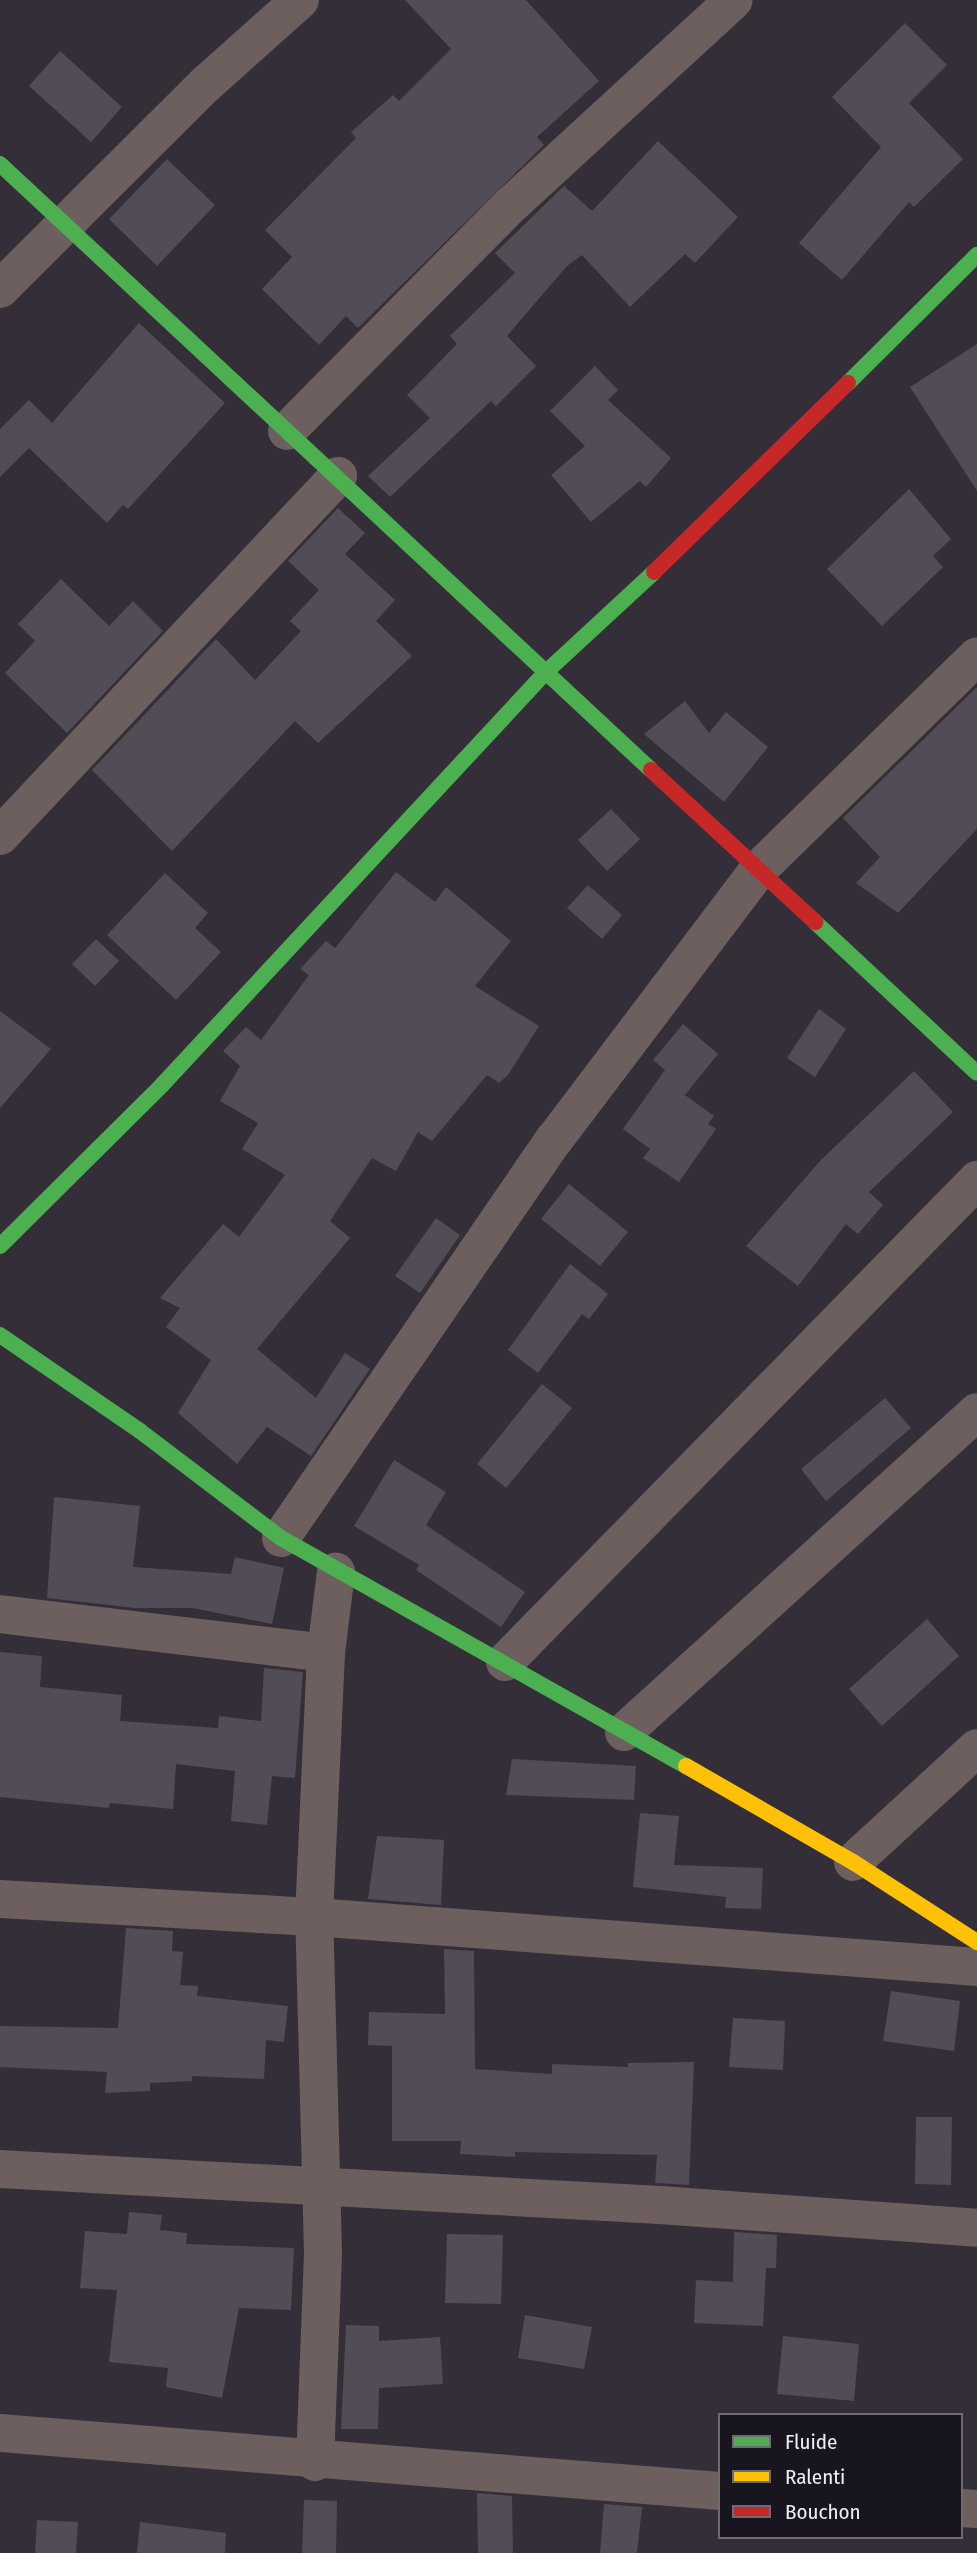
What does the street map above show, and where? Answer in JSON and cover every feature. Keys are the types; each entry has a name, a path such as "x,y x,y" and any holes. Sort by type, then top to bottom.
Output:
{"street":[{"path":"0,289 65,223 300,0"},
{"path":"287,431 512,204 734,0"},
{"path":"0,163 338,476 545,673 760,868 977,1073"},
{"path":"0,1246 162,1085 545,673 709,522 977,255"},
{"path":"0,836 338,476"},
{"path":"281,1538 554,1140 760,868 977,656"},
{"path":"505,1662 977,1180"},
{"path":"0,1335 140,1431 281,1538 470,1647 505,1662 853,1862 977,1942"},
{"path":"624,1732 977,1412"},
{"path":"315,2462 321,2187 314,1917 326,1653 336,1572"},
{"path":"0,1614 326,1653"},
{"path":"853,1862 977,1748"},
{"path":"0,1899 314,1917 977,1967"},
{"path":"0,2169 977,2228"},
{"path":"0,2433 315,2462 718,2491"}],"building":[{"path":"405,0 526,0 599,81 537,137 544,145 358,328 346,316 319,345 262,289 292,257 265,230 356,138 351,132 393,95 399,101 451,49"},
{"path":"905,23 947,65 909,103 963,159 914,207 909,202 842,280 799,243 881,147 832,97"},
{"path":"60,51 122,107 91,142 29,86"},
{"path":"658,141 738,217 695,263 685,254 630,307 582,255 567,266 507,336 536,366 496,406 491,401 390,497 368,476 430,418 407,395 457,344 450,336 515,273 495,253 564,186 592,211"},
{"path":"167,159 215,205 157,266 109,219"},
{"path":"139,323 225,403 128,509 123,505 107,523 29,448 0,477 0,429 29,400 52,423"},
{"path":"977,344 977,491 910,387"},
{"path":"595,366 618,390 608,400 671,458 646,487 640,481 591,522 551,475 585,446 550,411"},
{"path":"909,489 951,539 933,556 943,567 882,626 827,569"},
{"path":"338,508 365,533 345,554 395,600 376,621 412,656 318,743 295,721 172,851 92,770 216,639 255,680 301,631 290,621 319,590 288,561"},
{"path":"61,579 109,626 133,601 163,631 67,733 5,673 35,641 18,624"},
{"path":"977,687 977,829 898,913 856,883 880,857 843,818"},
{"path":"685,701 709,733 726,712 768,747 724,802 644,734"},
{"path":"611,809 640,839 607,871 578,840"},
{"path":"396,872 435,902 446,887 511,941 475,986 539,1026 508,1075 499,1083 487,1075 432,1141 418,1132 396,1171 372,1158 330,1221 350,1238 257,1349 316,1398 345,1353 370,1369 311,1456 267,1427 237,1464 178,1413 211,1360 166,1327 180,1308 160,1298 223,1224 239,1237 285,1175 242,1149 258,1123 220,1101 240,1066 223,1051 246,1027 261,1040 309,975 300,969 326,941 335,948"},
{"path":"165,873 208,913 195,928 221,952 176,1000 107,935"},
{"path":"588,885 622,915 602,939 567,908"},
{"path":"96,939 119,961 95,986 72,964"},
{"path":"819,1009 846,1029 815,1077 787,1058"},
{"path":"0,1011 51,1049 0,1108"},
{"path":"683,1024 718,1054 685,1095 714,1116 708,1124 716,1129 679,1182 643,1158 650,1149 623,1129 665,1070 653,1060"},
{"path":"914,1071 953,1112 869,1192 883,1205 858,1234 846,1224 798,1286 746,1246 820,1161"},
{"path":"569,1184 628,1232 600,1266 541,1219"},
{"path":"436,1218 460,1235 420,1293 395,1276"},
{"path":"570,1264 608,1294 589,1319 582,1314 538,1373 508,1350"},
{"path":"542,1384 572,1408 506,1488 477,1464"},
{"path":"885,1398 911,1428 826,1501 801,1469"},
{"path":"394,1460 446,1492 426,1525 525,1592 501,1627 416,1570 419,1565 354,1526"},
{"path":"54,1497 140,1506 133,1567 231,1574 235,1557 284,1568 272,1624 193,1608 135,1608 47,1598"},
{"path":"927,1619 959,1656 882,1726 849,1689"},
{"path":"0,1652 42,1656 40,1687 122,1695 120,1721 218,1728 219,1716 261,1721 264,1668 303,1672 295,1778 272,1776 267,1825 231,1821 235,1771 176,1764 173,1809 110,1803 109,1808 0,1797"},
{"path":"512,1759 636,1766 634,1800 506,1795"},
{"path":"640,1813 679,1816 674,1865 763,1868 761,1909 725,1908 726,1897 633,1887"},
{"path":"377,1836 444,1840 441,1905 368,1899"},
{"path":"126,1928 173,1931 172,1951 183,1952 180,1985 198,1986 197,1996 288,2006 284,2042 266,2040 264,2079 192,2076 192,2081 150,2083 150,2091 105,2093 107,2072 0,2067 0,2026 118,2028"},
{"path":"444,1949 474,1951 475,2069 552,2074 552,2064 628,2067 628,2063 694,2062 689,2185 655,2183 657,2155 515,2152 515,2157 460,2154 461,2141 392,2141 392,2046 368,2045 369,2012 445,2014"},
{"path":"891,1991 960,2001 954,2051 883,2041"},
{"path":"733,2018 785,2021 783,2070 729,2067"},
{"path":"916,2117 952,2117 951,2185 915,2184"},
{"path":"129,2212 162,2215 160,2230 187,2233 186,2244 294,2248 291,2310 239,2308 222,2398 166,2387 168,2368 109,2362 117,2290 80,2288 85,2231 127,2234"},
{"path":"734,2232 777,2235 776,2268 766,2268 763,2326 694,2323 696,2280 733,2282"},
{"path":"447,2234 503,2235 501,2304 445,2303"},
{"path":"525,2315 592,2327 584,2369 518,2358"},
{"path":"346,2325 379,2326 379,2341 440,2337 443,2384 379,2388 378,2429 341,2429"},
{"path":"783,2336 859,2344 854,2401 777,2394"},
{"path":"477,2493 512,2496 513,2553 478,2553"},
{"path":"304,2500 337,2501 336,2553 302,2553"},
{"path":"604,2504 642,2507 637,2553 600,2553"},
{"path":"37,2520 78,2522 76,2553 35,2553"},
{"path":"140,2522 226,2533 225,2553 137,2553"}],"traffic: fast":[{"path":"0,164 651,770"},
{"path":"848,383 977,255"},
{"path":"0,1246 162,1085 545,673 654,572"},
{"path":"815,922 977,1073"},
{"path":"0,1335 140,1431 281,1538 686,1766"}],"traffic: slow":[{"path":"686,1766 853,1862 977,1942"}],"traffic: jam":[{"path":"654,572 848,383"},
{"path":"651,770 815,922"}]}
